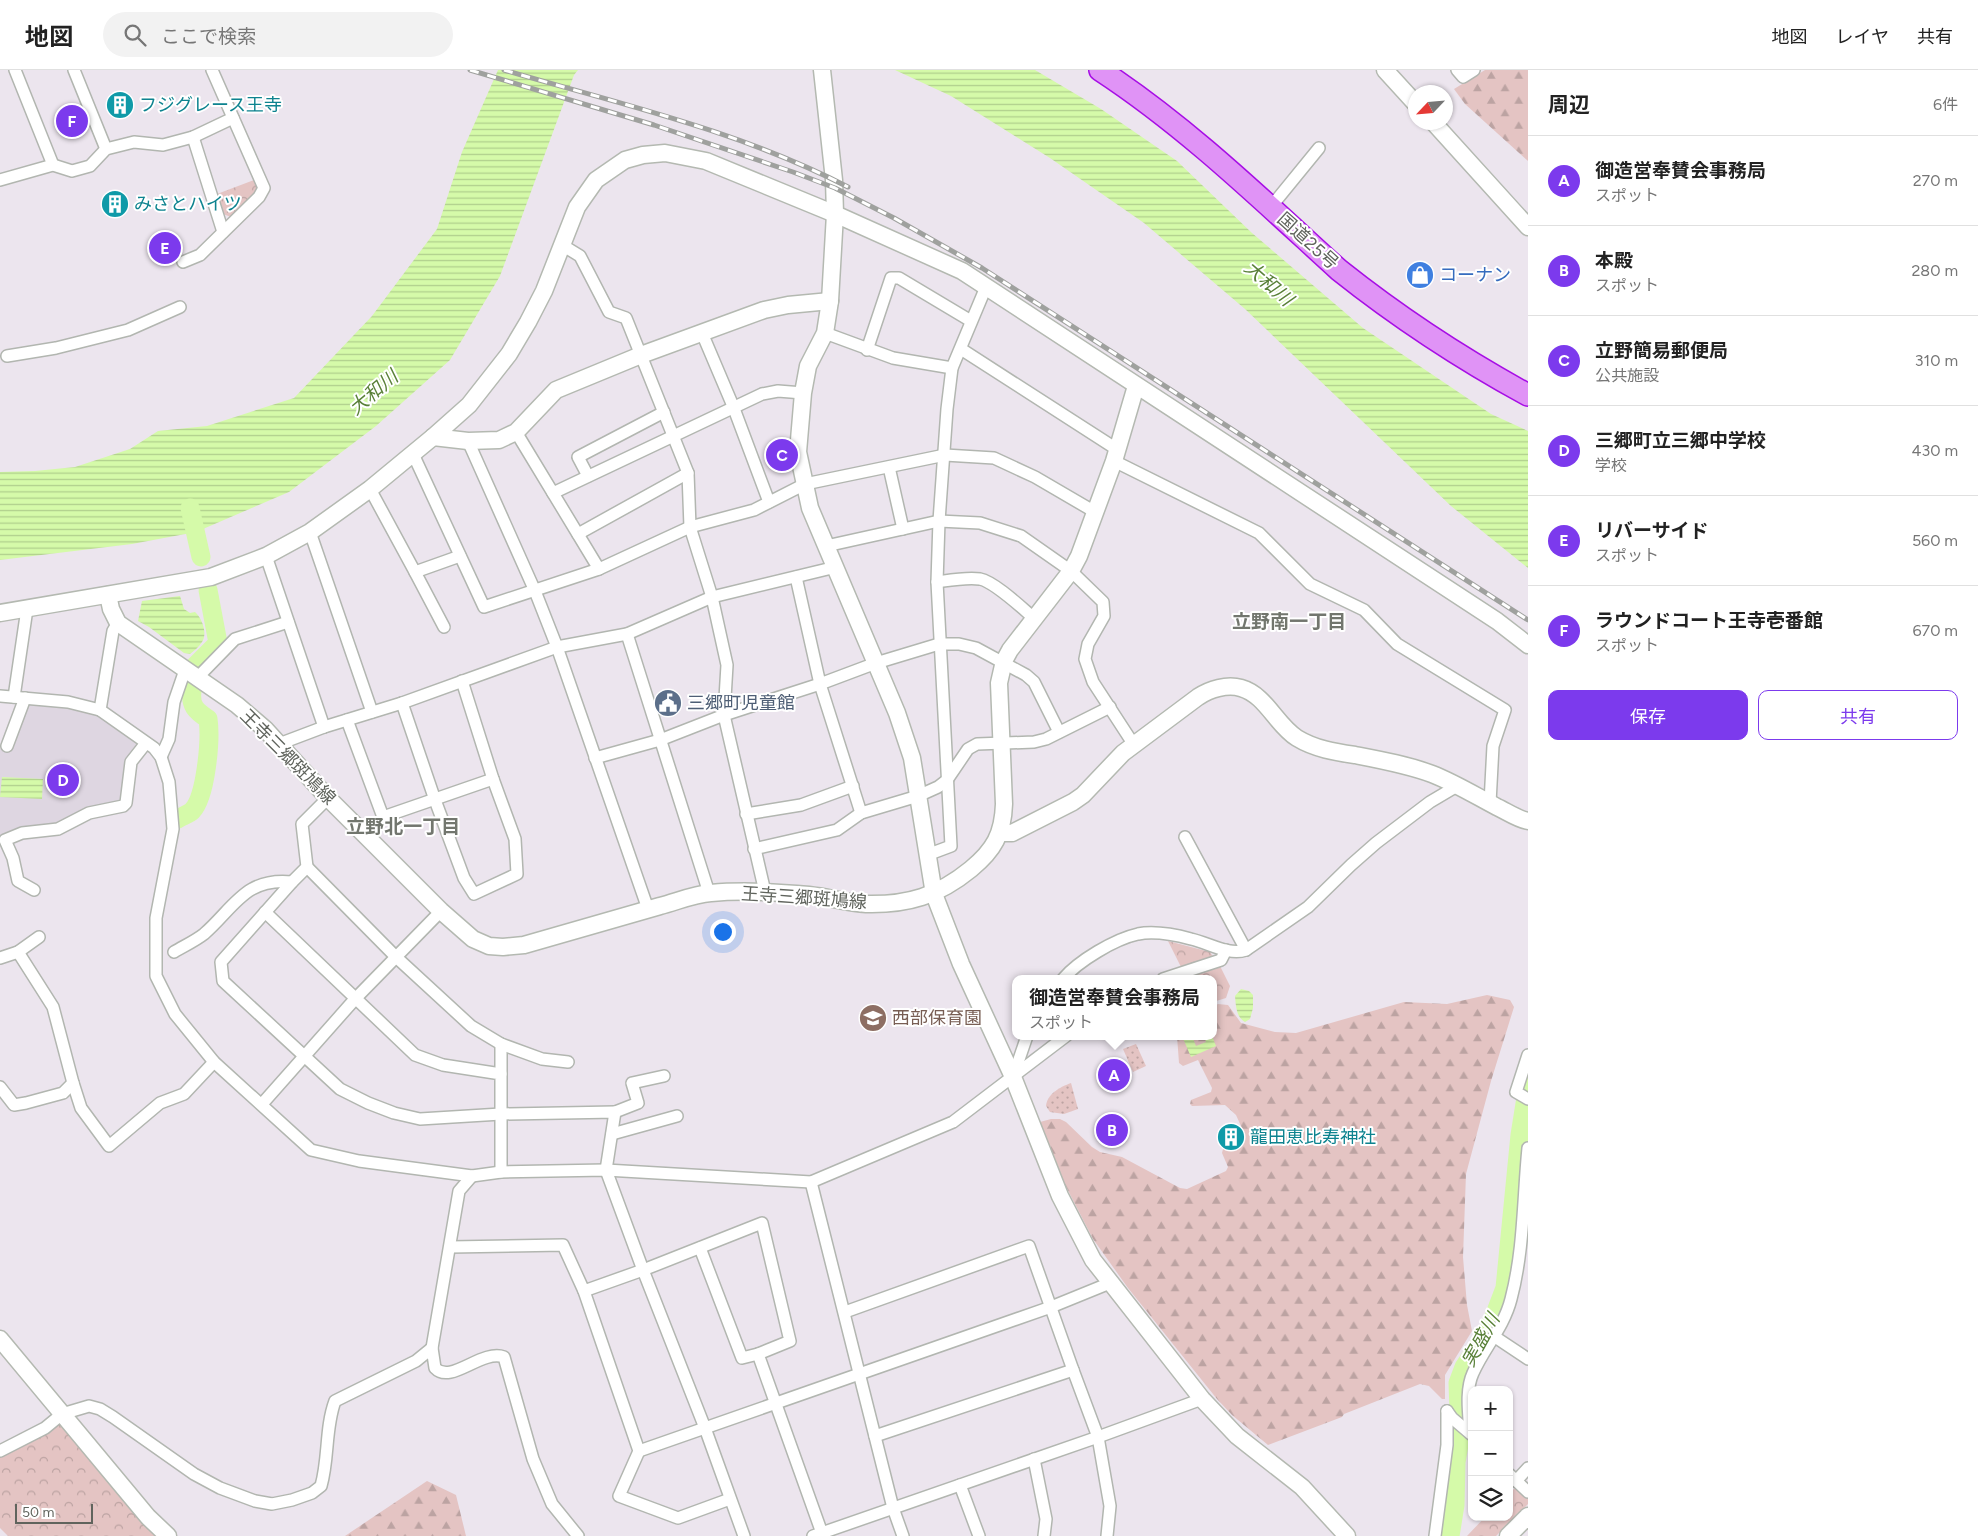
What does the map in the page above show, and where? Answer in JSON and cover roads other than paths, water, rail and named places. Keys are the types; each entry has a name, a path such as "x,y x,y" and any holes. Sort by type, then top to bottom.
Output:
{"highway":[{"name":"国道25号","path":"1100,70 1192,138 1339,270 1383,303 1478,366 1528,395"}],"street":[{"path":"16,70 53,165"},
{"path":"74,70 106,149"},
{"path":"183,262 200,255 259,197 264,188 212,70"},
{"path":"1386,70 1408,95"},
{"path":"1457,70 1463,76 1474,70"},
{"path":"823,75 834,180 835,214 830,300 825,333 808,366 803,393 798,452 810,508 897,713 912,758 934,894 961,964 1012,1077 1060,1196 1093,1260 1202,1399 1237,1436 1302,1487 1347,1536"},
{"path":"0,180 53,165 72,171 90,166 106,149 134,142 163,145 193,137 233,118"},
{"path":"1440,130 1528,227"},
{"path":"193,137 223,232"},
{"path":"1270,208 1320,148"},
{"path":"0,613 211,576 266,556 310,532 370,489 433,437 468,405 509,354 528,322 544,291 577,207 596,180 625,160 643,155 665,153 706,161 835,214 962,271 1497,621 1528,645"},
{"path":"562,245 580,256 609,312 626,318 688,473 690,527 712,597 727,665 724,715 765,892"},
{"path":"867,350 891,278 899,278 971,321"},
{"path":"927,855 951,846 937,582 946,409 952,368 986,287"},
{"path":"433,437 468,441 499,440 516,432 556,390 642,355 764,310 830,300"},
{"path":"3,356 56,348 128,330 180,307"},
{"path":"702,333 733,406 769,502"},
{"path":"825,333 893,358 952,368"},
{"path":"961,349 1116,455 1259,533 1310,584 1364,610 1397,644 1505,710 1493,746 1490,803"},
{"path":"3,356 50,356 50,360"},
{"path":"1136,386 1116,455 1079,556 1071,571 1010,650 1004,661 999,683 1004,804 1000,833 1012,833 1073,802 1134,744 1207,691 1227,686 1240,687 1250,691 1265,704 1278,722 1296,738 1310,745 1325,750 1393,762 1432,774 1528,820"},
{"path":"553,492 762,394 778,391 803,393"},
{"path":"588,476 578,457 664,412"},
{"path":"516,432 599,569"},
{"path":"468,441 557,646 648,910"},
{"path":"413,454 484,607 535,592 599,569 690,527 754,510 804,484 944,455 994,458 1035,477 1095,512"},
{"path":"889,467 903,529"},
{"path":"578,534 688,473"},
{"path":"370,489 444,627"},
{"path":"826,546 939,521 980,523 1021,536 1071,571 1103,602 1104,616 1088,644 1085,659 1093,682 1134,744"},
{"path":"310,532 372,712"},
{"path":"266,556 324,727"},
{"path":"415,572 460,556"},
{"path":"279,744 324,727 402,703 557,646 627,634 712,597 836,567"},
{"path":"796,576 820,684 861,813"},
{"path":"937,582 968,579 981,580 991,584 1035,619"},
{"path":"100,710 113,631 118,622 111,609 108,595"},
{"path":"7,746 20,697 27,609"},
{"name":"王寺三郷斑鳩線","path":"118,622 237,705 279,744 328,798 441,910 473,939 489,946 524,945 709,893 765,892 831,898 864,904 917,900 934,894 954,882 982,860 994,845 1000,833"},
{"path":"161,757 169,738 174,702 191,674 235,639 288,622"},
{"path":"627,634 709,893"},
{"path":"595,758 660,740 724,715 820,684 876,663 939,644 968,646 1004,661 1026,675 1034,682 1059,732"},
{"path":"402,703 434,800 464,878 474,894 517,874 515,839 493,779 462,681"},
{"path":"0,696 68,702 100,710 154,748 161,757 169,782 173,829 156,918 156,976 175,1014 214,1062 311,1150 360,1161 472,1176 500,1172 606,1170 810,1182 953,1122 1061,1040"},
{"path":"754,849 837,830 861,813 918,796 938,787 947,780 968,749 978,744 1034,742 1110,707"},
{"path":"346,720 383,818 493,779"},
{"path":"34,890 18,881 13,858 5,840 22,833 58,829 89,813 123,806 126,803 131,762 146,743"},
{"path":"746,814 801,805 852,786"},
{"path":"1066,975 1090,958 1124,938 1140,934 1190,939 1237,953 1246,950 1308,907 1351,865 1376,844 1430,802 1457,786"},
{"path":"328,798 302,824 307,867 396,957 471,1026 501,1044 542,1058 568,1062"},
{"path":"1185,837 1246,950"},
{"path":"307,867 222,962 223,981 340,1089 394,1113 420,1119 501,1114 615,1112 638,1103 632,1083 664,1076"},
{"path":"174,952 203,934 248,890 274,880 292,882"},
{"path":"262,1104 355,1000 441,910"},
{"path":"265,912 355,1000 415,1055 443,1065 501,1074"},
{"path":"0,958 18,952 39,937"},
{"path":"1175,975 1221,960 1226,950"},
{"path":"18,952 53,1007 72,1083 81,1108 109,1146 160,1103 184,1094 214,1062"},
{"path":"1012,1077 1026,1040"},
{"path":"500,1172 501,1044"},
{"path":"1528,1055 1516,1092 1528,1099"},
{"path":"0,1087 14,1104 26,1104 63,1094 72,1083"},
{"path":"615,1112 606,1170 643,1270 706,1428 744,1536"},
{"path":"612,1134 677,1116"},
{"path":"1469,1431 1468,1399 1472,1374 1495,1337 1523,1272 1528,1148"},
{"path":"472,1176 459,1191 432,1348 435,1368 445,1374 452,1373 482,1358 499,1355 504,1357 533,1459 552,1504 578,1536"},
{"path":"810,1182 893,1508 903,1536"},
{"path":"584,1291 762,1223 790,1341 758,1354 742,1358 700,1248"},
{"path":"450,1247 563,1245 584,1291 639,1451 619,1496 678,1518 730,1499"},
{"path":"844,1312 1029,1246 1098,1437 1110,1506 1106,1536"},
{"path":"639,1451 1051,1307 1110,1283"},
{"path":"1495,1337 1528,1359"},
{"path":"0,1339 148,1517 168,1536"},
{"path":"0,1452 45,1428 62,1414 89,1406 100,1409 194,1474 220,1488 255,1501 272,1504 292,1500 312,1493 321,1486 326,1461 330,1414 335,1401 416,1361 432,1348"},
{"path":"758,1354 819,1535 1202,1399"},
{"path":"875,1436 1073,1370"},
{"path":"1435,1536 1447,1445 1448,1411 1452,1418 1468,1431"},
{"path":"1034,1459 1046,1519 1044,1536"},
{"path":"1528,1468 1513,1477 1528,1492"},
{"path":"960,1485 979,1536"},
{"path":"1508,1536 1528,1516"}],"water":[{"name":"大和川","path":"498,70 578,70 574,75 500,276 450,360 376,426 289,492 196,532 132,544 0,560 0,472 75,467 130,449 158,431 207,426 294,398 372,316 437,229 462,152"},
{"name":"大和川","path":"895,70 1035,70 1101,109 1177,161 1252,233 1363,328 1491,414 1528,431 1528,568 1451,506 1245,309 1144,223 1050,158 951,96"},
{"path":"180,596 184,609 190,613 195,612 198,615 204,631 204,639 190,654 184,653 138,621 142,601"},
{"path":"2,777 43,779 42,799 0,797"},
{"path":"1241,989 1249,991 1253,995 1253,1008 1250,1019 1245,1022 1238,1014 1235,996"},
{"path":"1184,1040 1194,1040 1196,1046 1206,1042 1205,1040 1214,1040 1216,1046 1191,1057"}],"waterway":[{"path":"190,508 201,557"},
{"path":"195,666 218,643 208,590"},
{"path":"178,819 191,812 197,804 204,781 208,753 208,719 195,708 192,701 192,691"},
{"name":"実盛川","path":"1450,1536 1455,1505 1456,1462 1460,1439 1458,1383 1464,1367 1489,1330 1505,1288 1520,1135 1528,1085"}],"railway":[{"path":"470,70 654,125 793,172 835,188 894,218 982,268 1528,620"},
{"path":"504,70 722,134 807,167 848,187"}],"place":[{"name":"フジグレース王寺","path":"120,105"},
{"name":"ラウンドコート王寺壱番館","path":"72,121"},
{"name":"みさとハイツ","path":"115,204"},
{"name":"リバーサイド","path":"165,248"},
{"name":"コーナン","path":"1420,275"},
{"name":"立野簡易郵便局","path":"782,455"},
{"name":"三郷町児童館","path":"668,703"},
{"name":"三郷町立三郷中学校","path":"63,780"},
{"name":"西部保育園","path":"873,1018"},
{"name":"御造営奉賛会事務局","path":"1114,1075"},
{"name":"本殿","path":"1112,1130"},
{"name":"龍田恵比寿神社","path":"1231,1137"}],"district":[{"name":"立野南一丁目","path":"1289,621"},
{"name":"立野北一丁目","path":"403,826"}]}
